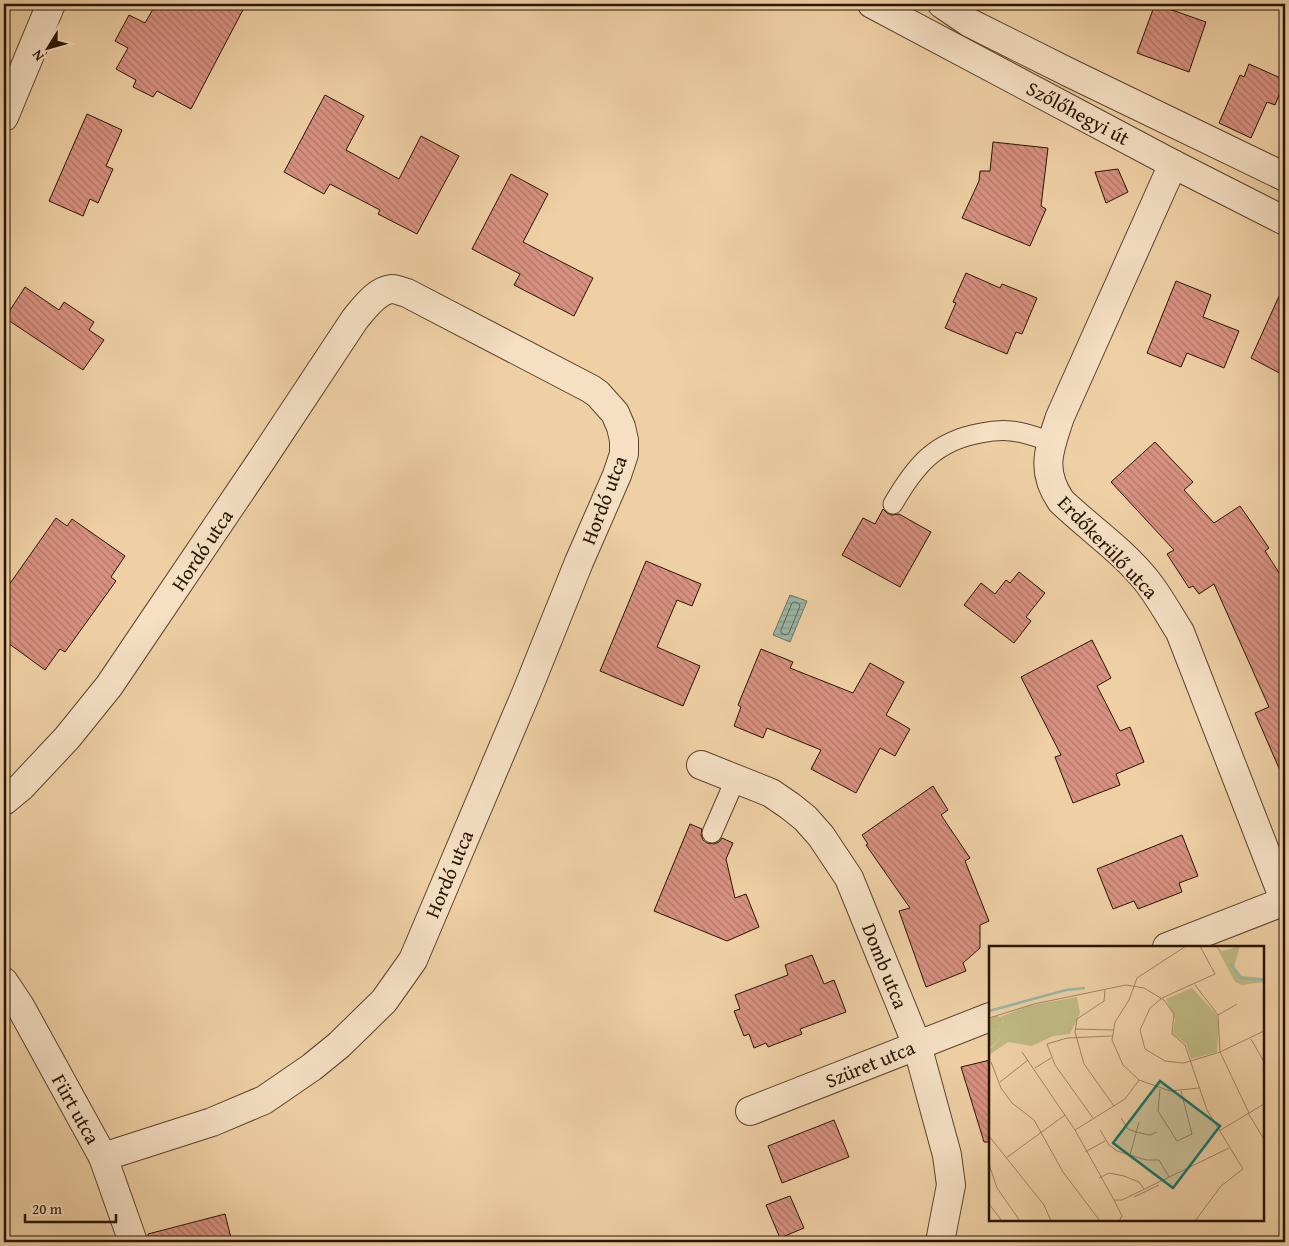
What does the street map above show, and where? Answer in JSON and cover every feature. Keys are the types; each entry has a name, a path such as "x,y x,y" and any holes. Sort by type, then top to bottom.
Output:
{"street":[{"path":"4,117 51,4"},
{"name":"Szőlőhegyi út","path":"872,4 1173,164 1285,221"},
{"name":"Szőlőhegyi út","path":"942,4 970,23 1070,74 1285,177"},
{"name":"Erdőkerülő utca","path":"1173,164 1060,417 1052,442 1048,468 1049,479 1061,501 1124,557 1146,580 1180,632 1285,901"},
{"name":"Hordó utca","path":"4,801 21,787 67,738 110,686 355,319 372,301 385,291 393,289 407,294 591,389 615,413 624,440 624,454 617,474 413,960 384,1001 345,1040 312,1067 264,1100 212,1122 102,1157"},
{"name":"Domb utca","path":"701,764 771,792 790,806 805,818 822,836 849,878 917,1046 948,1155 951,1185 940,1242"},
{"path":"1170,946 1285,901"},
{"name":"Fürt utca","path":"4,982 20,1006 102,1157 132,1242"},
{"name":"Szüret utca","path":"750,1112 989,1017"}],"lane":[{"path":"892,504 906,480 924,459 951,440 999,430 1024,433 1052,442"},
{"path":"712,833 736,778"}],"water":[{"path":"790,595 807,601 790,642 773,635"}],"building":[{"path":"156,4 246,4 191,109 157,91 153,97 133,87 136,80 116,69 128,48 115,41 129,15 145,23"},
{"path":"1155,4 1206,22 1189,72 1137,53"},
{"path":"1249,64 1285,80 1275,105 1267,102 1251,138 1219,123 1240,75 1244,77"},
{"path":"325,95 364,116 346,150 399,179 421,136 459,156 417,234 378,214 380,210 330,184 324,194 284,172"},
{"path":"87,114 122,130 106,166 113,169 98,203 90,199 83,216 49,201"},
{"path":"993,142 1048,148 1041,206 1046,209 1030,246 962,218 979,181 980,171 990,171"},
{"path":"1118,169 1128,192 1106,203 1095,172"},
{"path":"511,174 548,194 523,242 593,278 574,316 514,285 520,274 472,249"},
{"path":"966,273 1000,288 1002,284 1037,298 1022,334 1016,332 1007,354 945,328 956,303 953,302"},
{"path":"1176,281 1211,295 1203,317 1239,331 1224,368 1187,353 1181,367 1147,353"},
{"path":"1285,283 1285,376 1251,358"},
{"path":"25,287 59,310 64,302 94,322 89,330 104,340 83,370 5,318"},
{"path":"1155,442 1193,482 1184,490 1214,523 1240,506 1269,548 1265,551 1285,582 1285,637 1282,645 1285,654 1285,782 1255,713 1269,707 1214,584 1199,594 1193,586 1189,588 1167,554 1174,550 1111,482"},
{"path":"883,509 892,515 899,514 931,532 900,587 842,555 863,518 875,524"},
{"path":"56,518 67,526 72,519 125,556 111,577 116,581 65,652 60,649 45,670 4,640 4,592"},
{"path":"646,561 701,584 692,606 677,600 657,647 700,666 683,706 600,671"},
{"path":"1019,572 1045,593 1026,617 1031,621 1014,643 964,605 981,583 995,594 1006,580 1010,583"},
{"path":"1092,640 1111,678 1097,686 1120,731 1130,727 1144,762 1116,774 1120,785 1073,803 1055,757 1061,755 1021,677"},
{"path":"761,649 793,662 790,668 853,693 870,663 904,682 886,715 910,729 895,756 880,748 856,793 811,769 821,750 767,728 763,738 734,726 741,707 738,705"},
{"path":"933,786 948,810 941,815 970,858 965,861 989,921 980,925 980,948 963,963 966,971 926,987 899,911 910,908 866,845 868,844 862,835"},
{"path":"690,824 702,829 701,835 707,843 714,844 722,838 733,843 726,859 735,898 746,894 759,927 727,941 654,911"},
{"path":"1182,835 1198,876 1179,883 1182,892 1138,909 1134,901 1113,909 1097,869"},
{"path":"812,955 824,984 834,980 846,1012 800,1029 802,1034 768,1047 766,1043 754,1048 749,1034 744,1036 734,1011 740,1009 735,995 788,975 785,965"},
{"path":"989,1060 989,1142 984,1142 961,1067"},
{"path":"834,1120 849,1157 782,1183 768,1146"},
{"path":"790,1196 804,1228 780,1238 766,1205"},
{"path":"225,1214 232,1242 149,1242 148,1234"}]}
